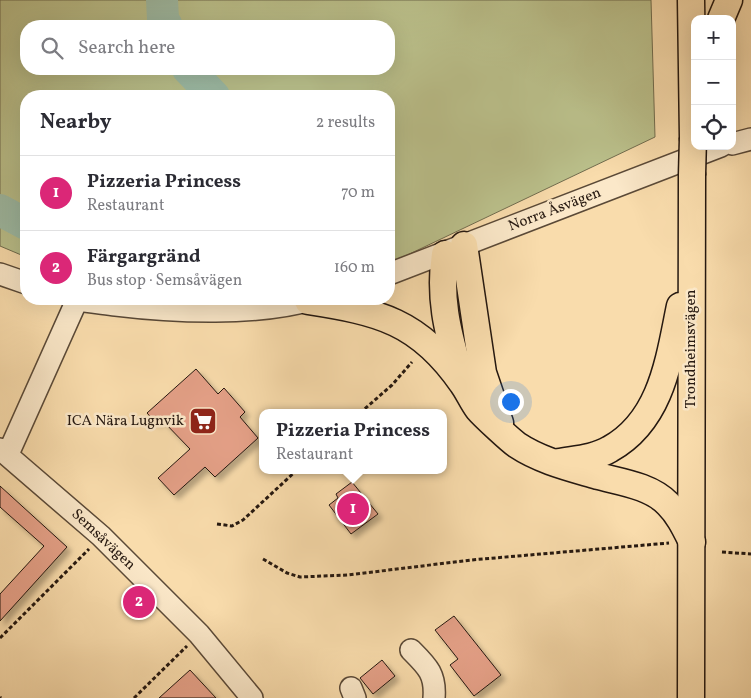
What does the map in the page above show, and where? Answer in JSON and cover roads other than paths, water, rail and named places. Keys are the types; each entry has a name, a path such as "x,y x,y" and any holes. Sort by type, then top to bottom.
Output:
{"main road":[{"name":"Trondheimsvägen","path":"691,0 693,105"},
{"path":"723,15 729,0"},
{"name":"Trondheimsvägen","path":"691,142 682,169 691,261 682,543 691,698"},
{"path":"455,250 441,289 446,321 463,384"},
{"path":"455,250 483,373 492,404 503,430"},
{"path":"555,463 585,458 609,450 628,436 644,420 655,400 665,372 691,261"},
{"path":"340,305 386,317 409,330 437,350 463,384 478,409 515,443 535,455 555,463 632,484 651,492 667,502 680,519 682,543"}],"street":[{"path":"736,143 751,139"},
{"name":"Norra Åsvägen","path":"395,272 682,169 714,150"},
{"path":"0,274 20,281"},
{"name":"Semsåvägen","path":"72,305 4,451 101,536 199,634 252,698"},
{"path":"117,305 194,311 254,309 279,305"},
{"path":"411,650 431,671 434,683 434,698"}],"waterway":[{"path":"162,0 164,20"},
{"path":"194,75 208,90"},
{"path":"0,210 20,221"}],"place":[{"name":"ICA Nära Lugnvik","path":"203,421"},
{"name":"Pizzeria Princess","path":"353,509"},
{"name":"Färgargränd","path":"139,602"}]}
